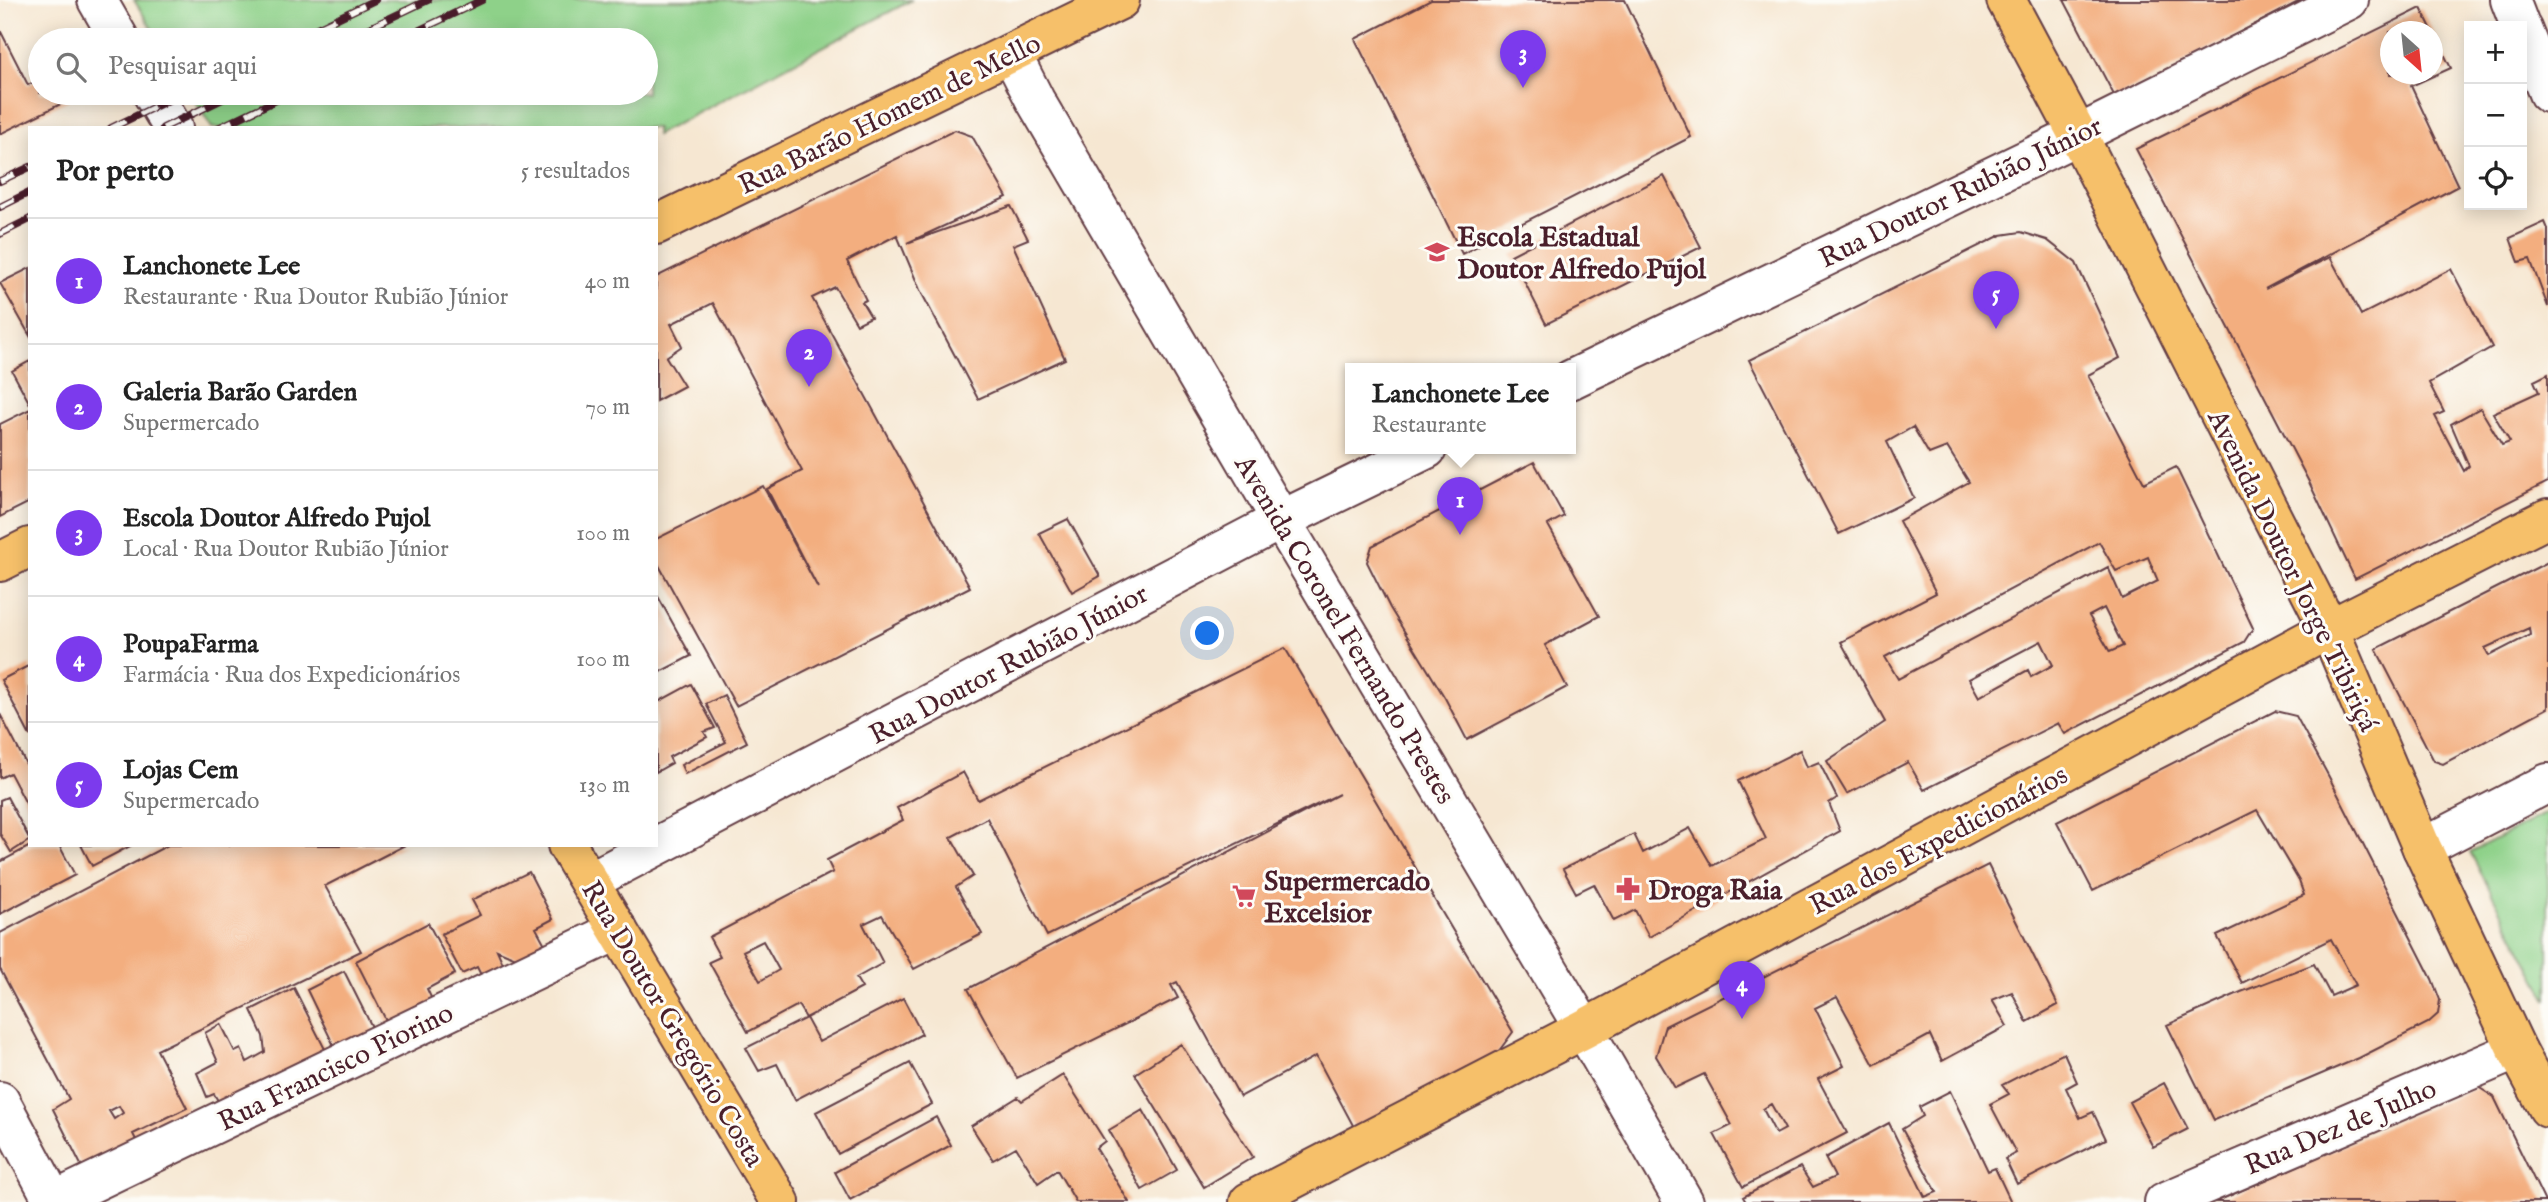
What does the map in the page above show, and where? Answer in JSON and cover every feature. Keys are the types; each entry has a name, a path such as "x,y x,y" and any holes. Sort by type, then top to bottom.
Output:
{"main road":[{"name":"Rua Barão Homem de Mello","path":"658,224 1121,0"},
{"name":"Avenida Doutor Jorge Tibiriçá","path":"2006,0 2329,629 2422,848 2517,1050 2548,1108"},
{"name":"Rua dos Expedicionários","path":"1250,1202 1584,1029 2329,629 2548,518"},
{"path":"0,562 28,548"},
{"name":"Rua Doutor Gregório Costa","path":"568,847 780,1202"}],"street":[{"path":"97,0 113,28"},
{"name":"Rua Doutor Rubião Júnior","path":"1576,377 2077,135 2348,0"},
{"path":"2510,0 2518,21"},
{"path":"2527,42 2548,93"},
{"name":"Avenida Coronel Fernando Prestes","path":"1011,53 1035,100 1281,520 1684,1202"},
{"path":"159,105 172,126"},
{"name":"Rua Doutor Rubião Júnior","path":"658,845 1281,520 1417,454"},
{"path":"2422,848 2548,783"},
{"name":"Rua Doutor Rubião Júnior","path":"590,881 655,847"},
{"name":"Rua Francisco Piorino","path":"53,1202 618,930"},
{"name":"Rua Dez de Julho","path":"2164,1202 2517,1050"},
{"path":"0,1101 53,1202"}],"green space":[{"path":"134,0 912,0 658,134 658,126 211,126 198,105 658,105 658,28 152,28"},
{"path":"2548,812 2548,1000 2470,852"}],"building":[{"path":"1431,0 1625,0 1691,137 1462,254 1355,39"},
{"path":"2064,0 2302,0 2115,97"},
{"path":"2421,8 2428,21 2395,21"},
{"path":"2380,28 2380,84 2415,84 2411,86 2458,186 2265,289 2330,257 2361,315 2451,269 2492,347 2429,383 2444,412 2435,416 2464,471 2469,466 2451,424 2480,408 2502,445 2510,442 2493,413 2539,392 2534,381 2548,374 2548,482 2355,579 2309,482 2136,149"},
{"path":"0,30 28,85 28,105 59,105 0,134"},
{"path":"2443,52 2451,68 2443,72"},
{"path":"955,130 972,136 1007,197 907,243 1011,206 1028,239 1013,245 1065,359 978,399 920,290 897,235 847,261 866,300 862,302 871,317 857,324 835,287 812,298 970,587 736,706 658,564 658,538 763,486 818,588 767,489 802,471 713,303 671,324 682,346 666,357 684,386 658,400 658,276"},
{"path":"1664,176 1701,247 1546,324 1511,255"},
{"path":"2545,222 2548,229 2548,307 2530,259 2519,262 2510,238"},
{"path":"2021,232 2047,240 2076,263 2120,358 2088,375 2144,483 2176,467 2253,628 2244,642 2065,734 2058,723 1924,790 1908,762 1847,794 1827,761 1885,722 1841,642 1936,593 1899,521 1969,482 1947,447 1929,454 1913,427 1887,442 1914,498 1839,534 1749,360 2001,235","holes":["2099,542 2116,571 2148,557 2158,581 2122,599 2108,567 1898,679 1885,657","2104,608 2123,646 2110,652 2089,616","2041,641 2053,665 2031,677 2028,670 1979,697 1969,679"]},
{"path":"28,269 28,332 0,283"},
{"path":"28,362 28,400 12,371"},
{"path":"28,410 28,503 0,517 0,424"},
{"path":"1534,462 1564,516 1548,525 1599,616 1545,645 1567,687 1467,740 1445,698 1390,608 1367,562 1372,546"},
{"path":"1068,519 1100,576 1072,592 1039,533"},
{"path":"2548,562 2548,708 2443,764 2434,761 2376,649","holes":["2529,628 2530,635 2489,656 2485,648"]},
{"path":"658,597 691,656 658,673"},
{"path":"1285,648 1513,1032 1495,1056 1356,1131 1316,1056 1240,1097 1177,982 1171,985 1178,998 1017,1078 968,989 1339,794 1047,936 987,818 951,837 973,876 956,887 982,934 914,969 882,915 863,924 883,963 856,978 862,988 806,1018 798,1005 748,1032 709,962 720,957 709,937 833,872 827,860 903,820 897,808 963,772 978,800","holes":["763,941 779,970 760,981 743,951"]},
{"path":"28,666 28,732 1,680"},
{"path":"691,684 715,728 704,732 707,737 669,757 672,763 658,771 658,702"},
{"path":"724,695 747,742 685,774 681,765 726,742 706,704"},
{"path":"2275,711 2296,716 2329,777 2432,979 2440,1000 2438,1014 2428,1023 2359,1058 2214,1120 2167,1025 2241,992 2314,964 2331,996 2356,985 2331,939 2242,983 2217,936 2304,895 2299,881 2257,810 2093,891 2057,822"},
{"path":"0,714 26,764 28,763 28,807 10,773 0,778"},
{"path":"1800,750 1807,767 1819,762 1837,798 1829,803 1840,831 1649,937 1635,910 1614,921 1594,884 1576,893 1563,869 1634,834 1643,853 1690,828 1712,866 1766,839 1738,781"},
{"path":"7,797 28,836 28,841 11,852 0,834 0,800"},
{"path":"28,847 60,847 75,875 0,914 0,862"},
{"path":"82,847 128,847 92,866"},
{"path":"164,847 401,847 325,886 361,951 157,1050 187,1108 133,1134 140,1148 86,1175 53,1109 69,1099 0,969 0,933","holes":["119,1106 123,1113 114,1119 109,1111"]},
{"path":"1988,865 2058,1005 2027,1022 2012,992 1992,1000 2007,1026 1942,1061 1930,1035 1874,1065 1837,997 1815,1008 1844,1066 1818,1079 1847,1133 1743,1187 1714,1134 1732,1125 1704,1074 1675,1088 1656,1056 1665,1026","holes":["1771,1104 1785,1129 1776,1134 1763,1109"]},
{"path":"529,872 553,919 536,928 548,950 528,963 497,950 507,973 485,983 477,967 462,974 441,934 480,915 472,900"},
{"path":"428,923 455,974 427,989 435,1006 390,1028 356,961"},
{"path":"344,971 375,1033 337,1052 307,990"},
{"path":"294,988 329,1057 224,1111 214,1094 207,1097 197,1073 218,1062 205,1033 221,1024 235,1052 241,1049 247,1062 265,1052 263,1036 251,1010"},
{"path":"903,998 922,1034 795,1100 777,1064 759,1071 746,1048 806,1018 819,1042"},
{"path":"1181,1044 1253,1157 1204,1187 1135,1074"},
{"path":"2064,1053 2077,1082 2066,1088 2080,1118 2093,1112 2106,1139 2017,1184 2005,1159 2016,1153 1990,1104 2009,1094 2002,1085"},
{"path":"910,1063 932,1104 838,1154 816,1112"},
{"path":"1063,1075 1105,1141 1096,1148 1129,1202 1076,1202 1057,1170 1038,1183 1016,1147 993,1160 971,1126 1018,1097 1022,1101"},
{"path":"2164,1083 2188,1129 2153,1147 2129,1102"},
{"path":"2478,1087 2494,1097 2545,1202 2215,1202"},
{"path":"1950,1091 1988,1171 1995,1168 2011,1202 1746,1202 1743,1197 1800,1167 1813,1187 1835,1177 1825,1158 1889,1123 1925,1197 1937,1192 1902,1129 1923,1116 1919,1107"},
{"path":"1143,1110 1177,1170 1142,1190 1109,1130"},
{"path":"936,1117 951,1145 850,1200 835,1172"}],"railway":[{"path":"317,28 375,0"},
{"path":"369,28 428,0"},
{"path":"424,28 482,0"},
{"path":"115,126 158,105"},
{"path":"167,126 210,105"},
{"path":"222,126 266,105"},
{"path":"0,181 28,168"},
{"path":"0,207 28,193"},
{"path":"0,234 28,220"}],"place":[{"name":"Escola Doutor Alfredo Pujol","path":"1523,88"},
{"name":"Escola Estadual Doutor Alfredo Pujol","path":"1437,252"},
{"name":"Lojas Cem","path":"1996,329"},
{"name":"Galeria Barão Garden","path":"809,387"},
{"name":"Lanchonete Lee","path":"1460,535"},
{"name":"Droga Raia","path":"1628,889"},
{"name":"Supermercado Excelsior","path":"1244,896"},
{"name":"PoupaFarma","path":"1742,1019"}]}
